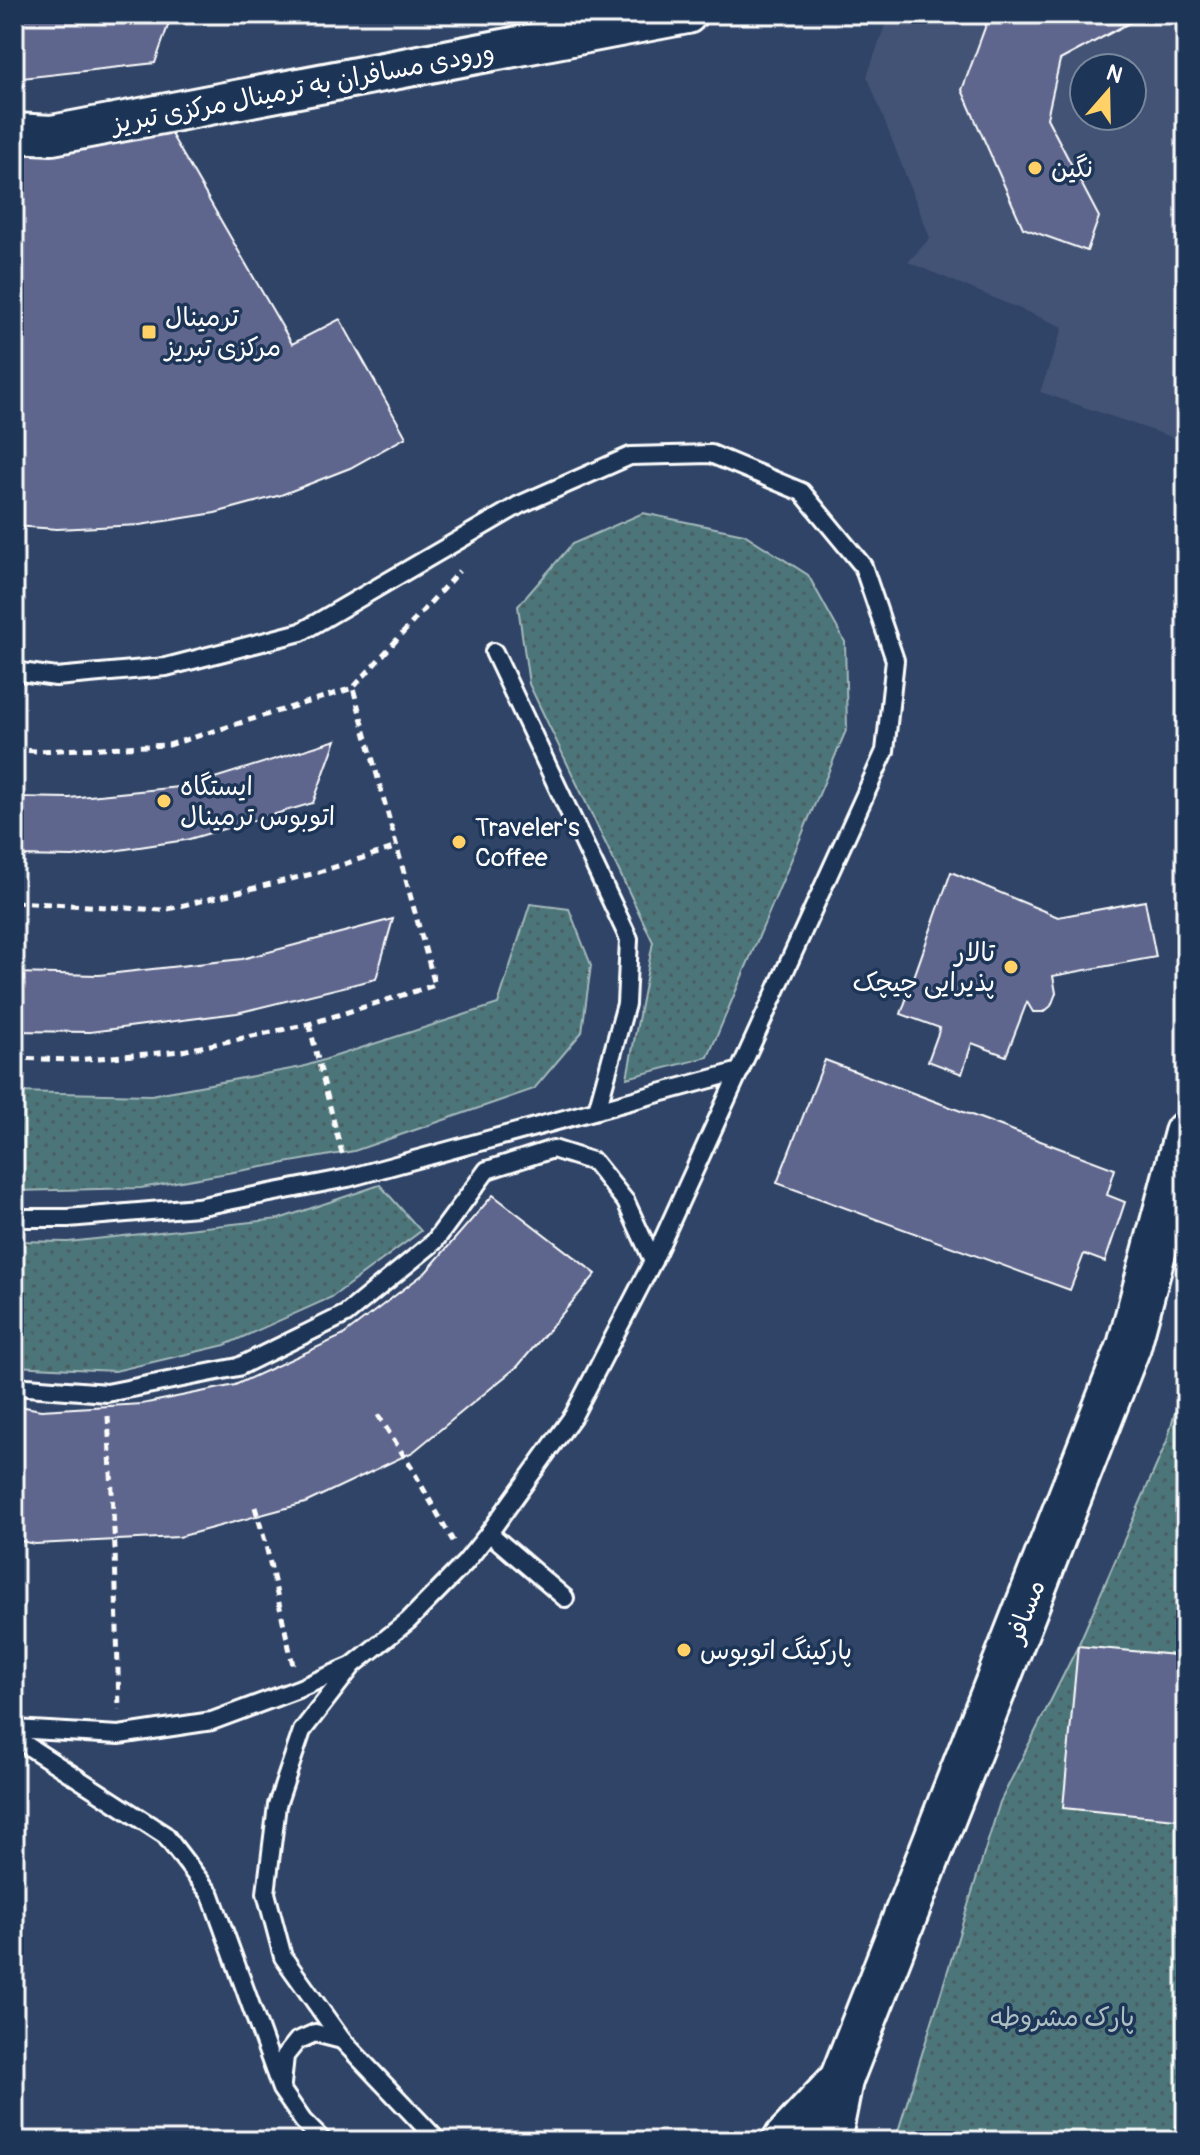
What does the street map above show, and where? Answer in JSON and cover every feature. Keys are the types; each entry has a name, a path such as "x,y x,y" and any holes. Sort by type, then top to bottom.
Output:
{"main road":[{"name":"مسافر","path":"841,2080 1129,1346 1186,1133"},
{"path":"784,2141 841,2080"},
{"path":"829,2141 841,2080"}],"street":[{"name":"ورودی مسافران به ترمینال مرکزی تبریز","path":"14,133 52,135 687,14"}],"lane":[{"path":"14,671 56,677 166,667 301,632 519,505 630,456 711,454 802,492 863,566 895,660 885,751 653,1261 573,1416 465,1563 408,1621 353,1665 302,1731 277,1805 266,1893 283,1957 342,2040 438,2141"},
{"path":"494,652 629,939 626,1004 597,1110"},
{"path":"14,1218 68,1218 197,1207 348,1178 740,1071"},
{"path":"14,1386 107,1393 238,1367 346,1314 434,1242 487,1170 553,1149 594,1162 626,1202 653,1261"},
{"path":"489,1533 565,1598"},
{"path":"14,1729 119,1735 212,1721 353,1665"},
{"path":"14,1737 165,1835 211,1895 281,2089 303,2121 323,2141"},
{"path":"281,2089 285,2056 297,2041 315,2033 342,2040"}],"path":[{"path":"14,750 169,745 353,688 467,562"},
{"path":"14,1058 75,1060 182,1051 309,1024 435,985 353,688"},
{"path":"14,902 164,910 316,873 397,847"},
{"path":"309,1024 348,1178"},
{"path":"107,1393 115,1549 119,1735"},
{"path":"378,1415 465,1563"},
{"path":"255,1507 298,1689"},
{"path":"1171,2141 1186,2111"}],"shaded area":[{"path":"889,14 1186,14 1186,442 1040,392 1063,327 908,262 930,238 867,76"}],"green space":[{"path":"643,513 744,534 808,575 845,642 847,728 708,1057 627,1078 653,942 529,684 518,606 572,544"},
{"path":"530,904 569,909 591,965 582,1032 534,1089 354,1151 141,1188 14,1191 14,1092 151,1095 302,1067 498,1004"},
{"path":"380,1185 421,1231 332,1297 225,1345 115,1371 14,1366 14,1241 68,1242 279,1219"},
{"name":"پارک مشروطه","path":"1186,1373 1186,2141 895,2141 1000,1802 1078,1646 1167,1441"}],"building":[{"path":"14,14 172,14 155,63 14,79"},
{"name":"نگین","path":"990,14 1146,14 1075,52 1068,52 1068,56 1060,60 1047,118 1099,217 1087,251 1023,228 962,90"},
{"name":"ترمینال مرکزی تبریز","path":"159,113 292,344 340,319 406,437 350,468 281,495 215,513 140,525 57,529 14,526 14,138"},
{"name":"ایستگاه اتوبوس ترمینال","path":"336,740 313,803 186,840 73,857 14,856 14,797 69,798 189,786"},
{"name":"تالار پذیرایی چیچک","path":"951,872 1058,917 1145,901 1156,957 1053,976 1056,993 1051,1006 1044,1012 1033,1012 1027,1002 1006,1056 972,1043 962,1074 928,1061 940,1028 901,1014"},
{"path":"393,919 376,979 237,1013 90,1032 14,1031 14,973 99,975 242,959"},
{"path":"825,1060 1115,1169 1107,1195 1125,1202 1105,1262 1084,1254 1070,1290 777,1183"},
{"path":"493,1195 596,1274 518,1366 413,1452 305,1503 179,1537 35,1544 14,1540 14,1405 41,1410 142,1404 235,1385 342,1336 426,1272"},
{"path":"1078,1646 1186,1656 1186,1820 1063,1808"}],"place":[{"name":"نگین","path":"1035,168"},
{"name":"ترمینال مرکزی تبریز","path":"149,332"},
{"name":"ایستگاه اتوبوس ترمینال","path":"164,801"},
{"name":"Traveler's Coffee","path":"459,842"},
{"name":"تالار پذیرایی چیچک","path":"1011,967"},
{"name":"پارکینگ اتوبوس","path":"684,1650"}]}
